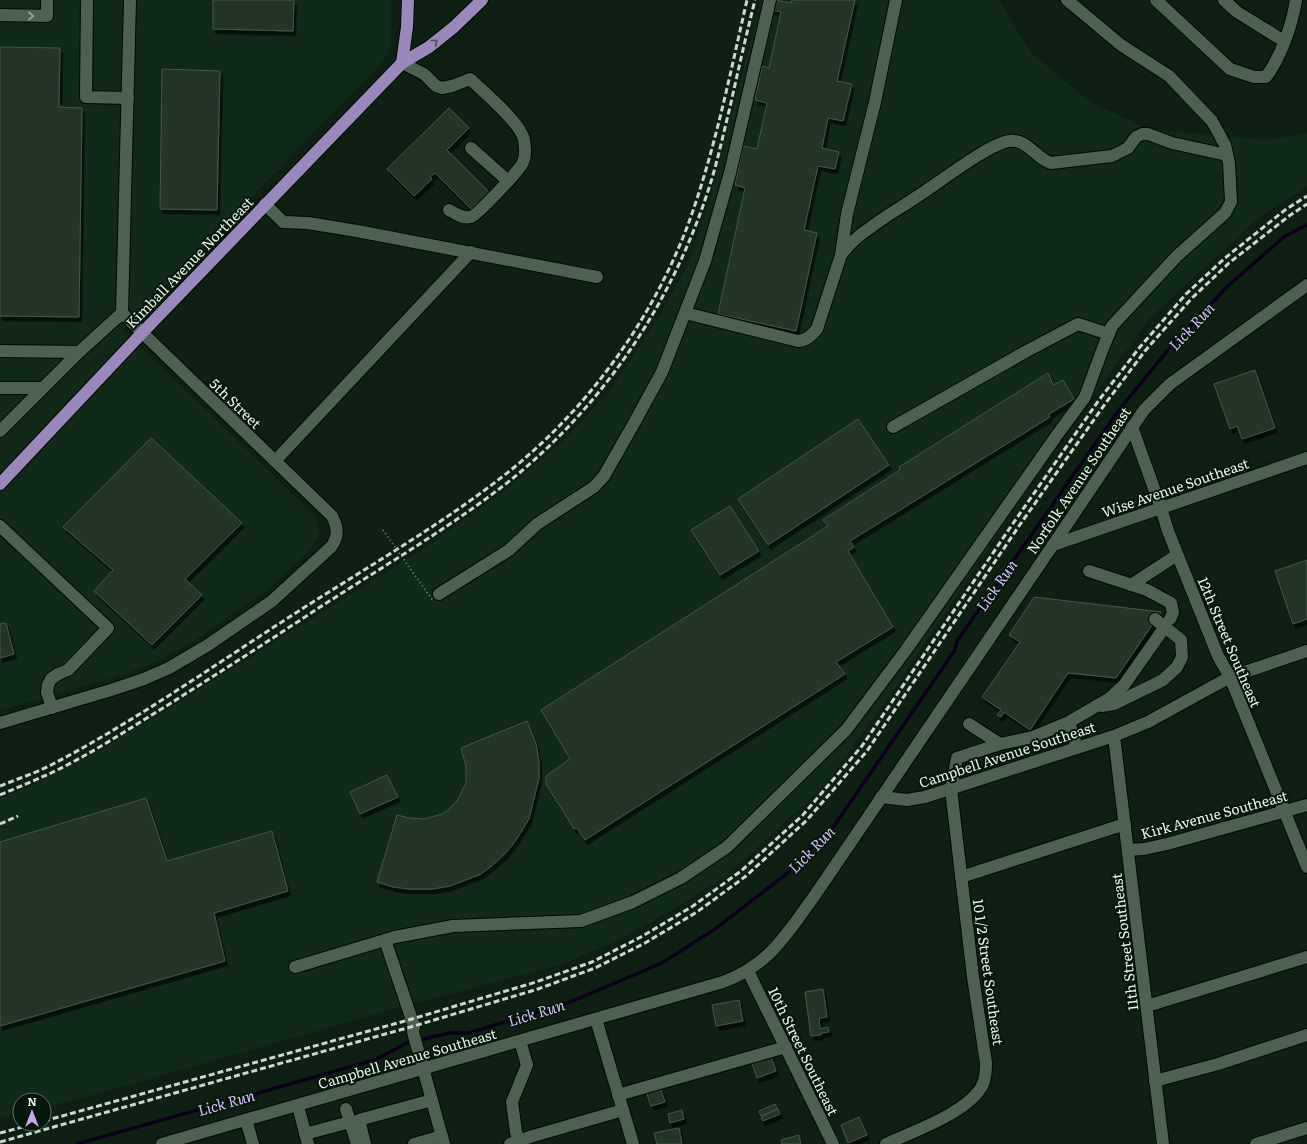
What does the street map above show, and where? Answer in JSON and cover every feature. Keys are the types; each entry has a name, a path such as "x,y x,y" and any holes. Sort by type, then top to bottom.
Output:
{"main road":[{"path":"402,63 407,27 408,0"},
{"name":"Kimball Avenue Northeast","path":"0,484 265,204 402,63 430,47 454,27 482,0"}],"street":[{"path":"0,15 47,16 47,0"},
{"path":"87,0 86,97 128,98"},
{"path":"0,431 79,352 122,313 130,0"},
{"path":"436,598 509,550 537,524 590,491 604,476 662,372 705,260 728,180 770,0"},
{"path":"685,313 798,341 805,340 812,336 817,329 840,260 847,214 875,102 896,0"},
{"path":"295,967 385,940 457,925 581,921 634,902 681,878 727,847 846,730 906,650 1085,397 1112,326 1177,256 1225,213 1231,202 1229,163 1225,145 1212,121 1169,76 1121,45 1067,0"},
{"path":"1156,0 1230,68 1254,77 1266,77 1278,58 1294,12 1296,0"},
{"path":"1224,0 1237,12 1284,41"},
{"path":"402,63 424,74 436,86 442,88 470,79 512,120 522,134 524,141 524,162 508,181 473,216 465,218 449,210"},
{"path":"840,260 847,247 869,228 978,156 1000,144 1009,141 1017,141 1025,144 1045,162 1051,163 1112,156 1128,148 1136,137 1142,134 1148,134 1172,143 1227,155"},
{"path":"471,148 508,181"},
{"path":"265,204 283,222 308,223 471,252 597,277"},
{"path":"275,461 471,252"},
{"name":"Norfolk Avenue Southeast","path":"881,797 1144,410 1170,384 1307,287"},
{"name":"5th Street","path":"0,723 137,681 169,668 208,645 272,601 301,576 335,541 337,525 332,516 122,313"},
{"path":"893,427 1025,352 1078,324 1109,334"},
{"path":"0,351 79,352"},
{"path":"0,388 43,388"},
{"name":"12th Street Southeast","path":"1132,427 1177,555 1218,656 1230,677 1307,867"},
{"name":"Wise Avenue Southeast","path":"1053,545 1307,458"},
{"path":"0,526 108,628 68,670 51,679 47,692 52,708"},
{"path":"1131,585 1177,555"},
{"path":"1089,572 1147,590 1171,603 1173,613 1170,619"},
{"path":"1093,707 1114,704 1163,680 1176,667 1182,657 1181,640 1155,619"},
{"path":"969,724 1000,744 1033,738 1069,722 1110,698 1124,685 1162,631"},
{"name":"Campbell Avenue Southeast","path":"162,1144 298,1106 723,982 748,971 764,960 776,947 813,898 881,797 908,800 925,798 1114,736 1148,722 1230,677 1307,651"},
{"path":"1069,722 1077,748"},
{"name":"11th Street Southeast","path":"1114,736 1163,1144"},
{"name":"10 1/2 Street Southeast","path":"886,1144 952,1114 967,1104 978,1093 986,1074 986,1063 973,977 951,789 957,758 1000,744"},
{"name":"Kirk Avenue Southeast","path":"1128,850 1144,849 1167,844 1307,805"},
{"path":"961,877 1124,824"},
{"path":"385,940 414,1026 418,1052 443,1140 414,1144"},
{"path":"1147,1006 1307,957"},
{"name":"10th Street Southeast","path":"748,971 833,1144"},
{"path":"596,1019 633,1144"},
{"path":"1155,1081 1218,1064 1307,1035"},
{"path":"520,1041 528,1065 512,1102 516,1132 515,1143 534,1140 623,1110"},
{"path":"618,1095 786,1047"},
{"path":"365,1144 359,1120 432,1100"},
{"path":"298,1106 306,1139 350,1122"},
{"path":"346,1109 356,1144"},
{"path":"246,1120 253,1144"},
{"path":"1256,1144 1307,1128"}],"path":[{"path":"382,530 436,598"}],"shaded area":[{"path":"0,0 391,0 391,43 387,55 377,68 123,330 314,515 319,530 317,539 310,549 270,588 193,642 156,662 116,677 0,710"},
{"path":"761,0 999,0 1031,53 1091,102 1148,129 1265,140 1307,133 1307,186 1261,216 1149,319 1048,460 895,688 825,786 726,876 672,910 615,942 557,966 400,1007 90,1096 52,1105 52,1092 12,1092 12,1115 0,1118 0,798 19,791 93,754 179,702 421,550 499,495 565,439 612,388 656,322 686,268 707,207"}],"building":[{"path":"213,0 294,0 293,31 213,29"},
{"path":"775,0 791,3 792,0 855,0 837,81 852,84 843,121 828,118 822,148 839,152 835,169 818,166 804,230 817,233 796,331 718,314 745,188 735,185 743,146 757,149 767,103 755,100 762,66 769,68 781,12 772,10"},
{"path":"0,47 60,48 59,107 82,108 79,317 0,316"},
{"path":"162,69 220,71 217,210 160,209"},
{"path":"449,108 469,128 447,150 489,192 471,209 435,173 430,177 432,179 414,196 387,169"},
{"path":"1255,370 1275,428 1242,439 1237,426 1230,429 1214,384"},
{"path":"1048,373 1053,385 1063,380 1074,399 1049,414 1050,417 850,541 854,547 848,551 893,627 836,662 845,674 585,840 577,828 574,829 546,784 546,776 570,759 541,710 828,526 823,520 900,470 899,467"},
{"path":"858,419 889,465 768,545 738,499"},
{"path":"151,438 242,523 185,579 202,595 152,645 94,591 113,570 63,527"},
{"path":"730,506 759,551 720,575 691,530"},
{"path":"1307,560 1307,619 1293,624 1275,571"},
{"path":"1034,597 1161,612 1116,678 1068,673 1030,730 1004,712 1001,717 997,715 1001,710 982,697 1020,642 1009,635"},
{"path":"6,623 14,654 0,658 0,624"},
{"path":"527,721 536,744 539,761 539,778 529,819 506,853 481,874 450,886 433,889 408,889 393,887 377,882 397,815 409,818 424,819 442,814 448,810 457,801 466,783 466,766 461,748"},
{"path":"387,775 398,797 360,814 350,792"},
{"path":"146,798 167,861 272,831 288,891 214,913 225,961 0,1026 0,842"},
{"path":"823,989 827,1017 819,1018 820,1029 828,1027 829,1032 811,1036 805,992"},
{"path":"739,1000 743,1021 716,1026 712,1005"},
{"path":"770,1054 776,1071 757,1078 751,1060"},
{"path":"660,1087 665,1102 651,1106 646,1091"},
{"path":"775,1104 777,1109 761,1116 759,1111"},
{"path":"778,1109 780,1114 763,1121 761,1117"},
{"path":"682,1110 684,1119 670,1123 668,1114"},
{"path":"859,1117 867,1135 848,1143 841,1125"},
{"path":"679,1128 682,1144 657,1144 654,1133"},
{"path":"799,1135 801,1144 782,1144 781,1140"}],"waterway":[{"name":"Lick Run","path":"77,1144 375,1060 407,1043 449,1033 469,1033 570,1002 662,963 715,929 785,875 832,829 955,650 957,641 1119,410 1172,345 1229,285 1285,236 1307,225"}],"railway":[{"path":"0,786 47,767 114,730 425,532 502,477 533,451 561,424 588,394 636,329 674,259 689,222 707,167 747,0"},
{"path":"0,795 53,772 109,742 440,531 512,479 545,450 576,418 605,385 631,349 654,312 675,273 693,233 717,160 755,0"},
{"path":"52,1119 412,1019 536,982 592,962 641,937 693,906 741,871 802,816 862,746 1099,400 1140,347 1186,294 1225,258 1285,210 1307,196"},
{"path":"0,1142 414,1026 538,989 595,968 645,943 697,912 746,876 807,820 867,751 1019,526 1105,404 1145,351 1191,299 1229,263 1289,216 1307,204"},
{"path":"0,824 18,816"},
{"path":"0,1133 12,1130"}]}
